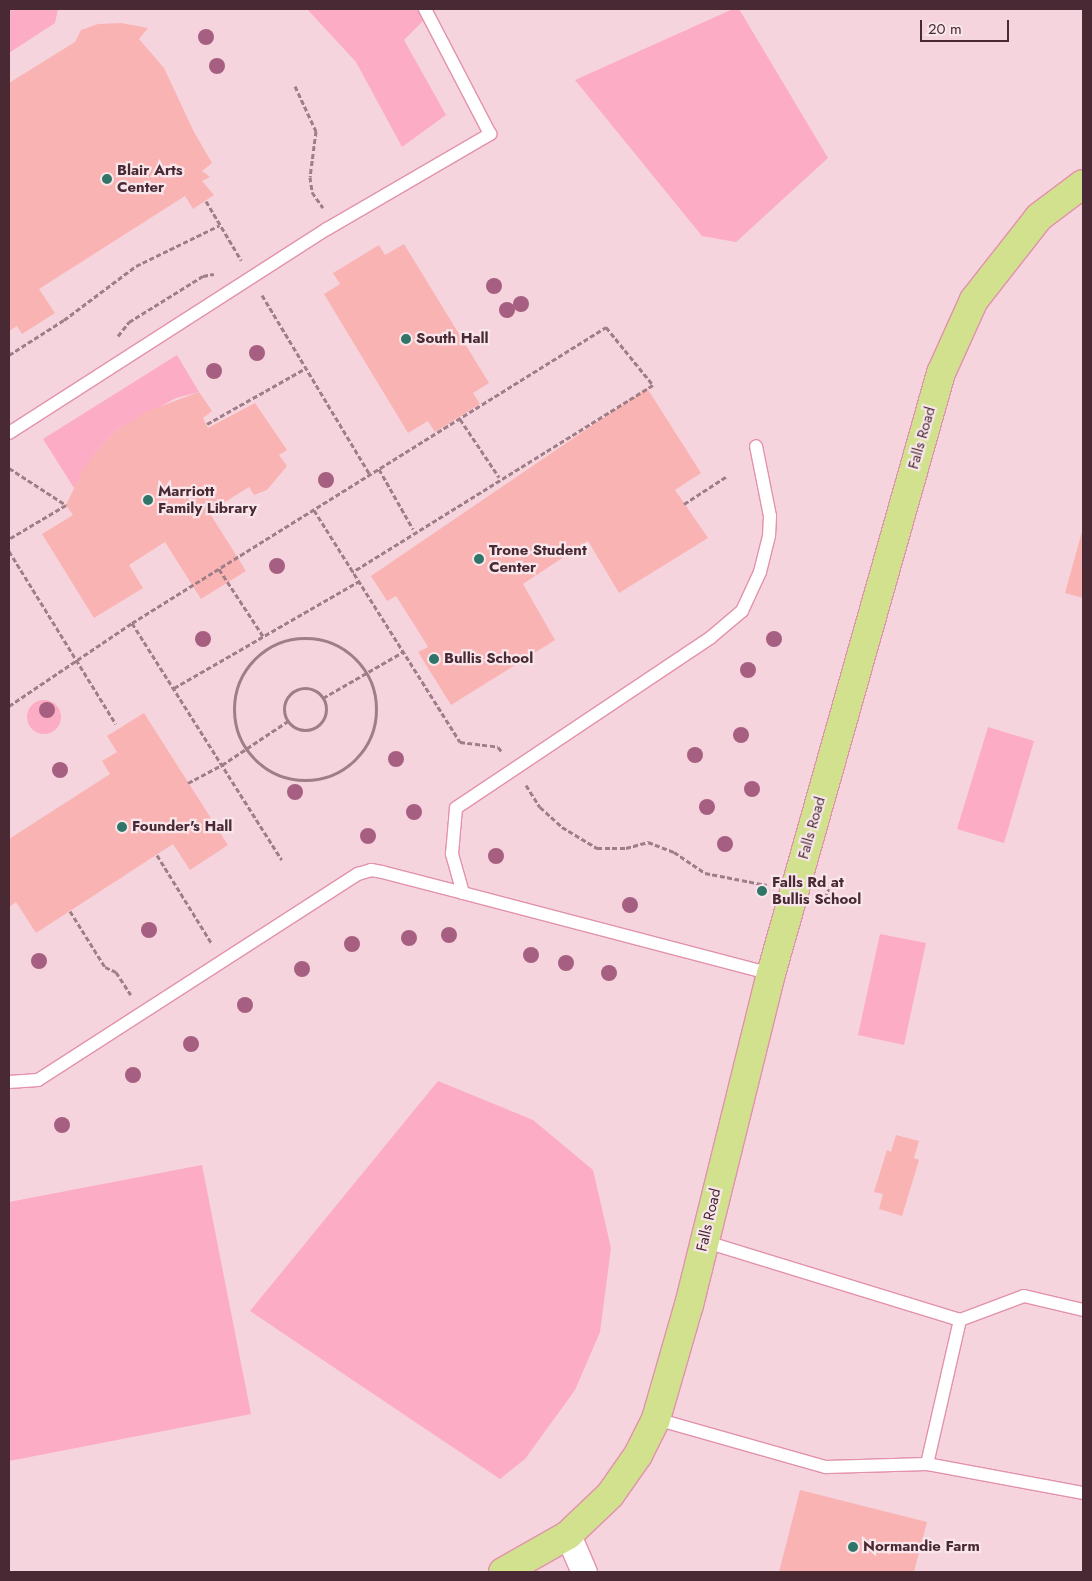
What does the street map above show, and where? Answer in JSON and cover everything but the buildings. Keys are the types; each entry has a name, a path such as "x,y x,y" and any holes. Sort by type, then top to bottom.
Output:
{"main road":[{"name":"Falls Road","path":"503,1572 568,1535 610,1495 638,1455 656,1419 704,1242 771,974 941,373 974,300 1039,217 1083,184"}],"street":[{"path":"568,1535 584,1572"}],"lane":[{"path":"9,434 252,278 490,134 425,9"},
{"path":"463,893 452,854 456,808 516,770 710,638 742,610 760,572 769,536 770,516 756,446"},
{"path":"9,1082 38,1080 358,874 371,870 771,974"},
{"path":"704,1242 960,1320 1024,1296 1083,1310"},
{"path":"927,1464 960,1320"},
{"path":"656,1419 826,1467 927,1464 1083,1493"}],"path":[{"path":"295,86 316,131 310,177 312,192 327,215"},
{"path":"206,201 370,475"},
{"path":"9,356 64,320 136,266 220,225"},
{"path":"9,706 132,623 606,327 653,385 352,572"},
{"path":"207,424 306,368"},
{"path":"460,419 499,478"},
{"path":"9,468 66,505 9,539"},
{"path":"379,469 413,529"},
{"path":"684,504 727,476"},
{"path":"314,510 460,742 498,746 540,807 577,838 597,848 626,848 648,842 674,852 705,873 794,891 824,900 829,888"},
{"path":"9,551 116,724"},
{"path":"219,569 263,636"},
{"path":"174,688 359,581"},
{"path":"132,623 282,860"},
{"path":"312,637 334,643 353,655 368,673 376,695 377,718 366,746 357,758 338,772 317,779 292,779 269,770 247,748 238,734 234,710 237,686 248,664 266,648 289,639 312,637"},
{"path":"323,698 403,652"},
{"path":"312,689 323,698 324,718 315,728 302,730 288,721 284,704 292,692 312,689"},
{"path":"188,783 222,765 288,721"},
{"path":"157,855 222,961"},
{"path":"70,911 105,967 116,972 143,1013"}],"shaded area":[{"path":"9,9 58,9 55,23 9,53"},
{"path":"307,9 435,9 404,40 446,115 402,147 356,62"},
{"path":"733,9 739,9 828,158 736,242 702,236 575,80"},
{"path":"177,355 199,392 176,398 117,430 96,452 74,488 43,439"},
{"path":"44,700 56,705 61,717 56,729 44,734 32,729 27,717 32,705"},
{"path":"988,727 1034,741 1004,843 957,829"},
{"path":"880,934 926,943 904,1045 858,1035"},
{"path":"438,1081 533,1120 593,1170 611,1248 600,1332 575,1390 525,1459 500,1479 250,1311"},
{"path":"202,1165 251,1414 9,1461 9,1202"}],"place":[{"name":"Blair Arts Center","path":"107,179"},
{"name":"South Hall","path":"406,339"},
{"name":"Marriott Family Library","path":"148,500"},
{"name":"Trone Student Center","path":"479,559"},
{"name":"Bullis School","path":"434,659"},
{"name":"Founder's Hall","path":"122,827"},
{"name":"Falls Rd at Bullis School","path":"762,891"},
{"name":"Normandie Farm","path":"853,1547"}]}
